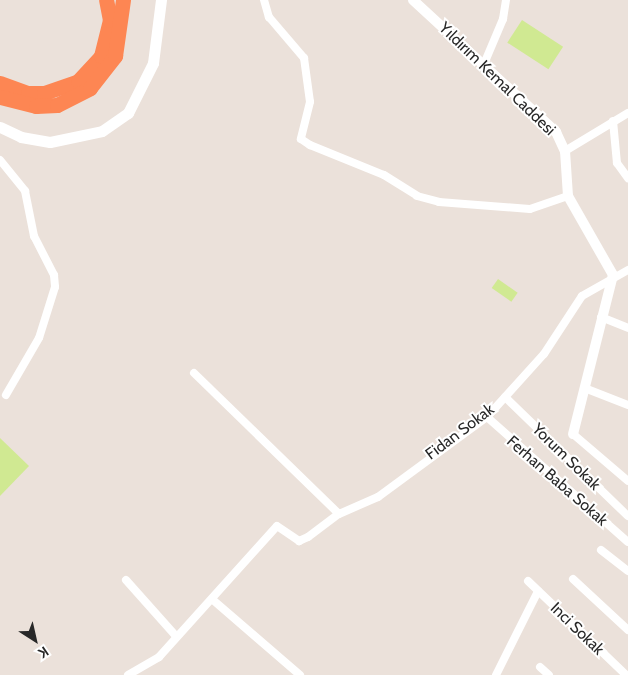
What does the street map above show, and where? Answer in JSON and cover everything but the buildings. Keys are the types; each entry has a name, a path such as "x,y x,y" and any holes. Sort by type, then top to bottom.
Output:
{"highway":[{"path":"0,83 28,93 44,93 78,82 101,56 110,20 106,0"},
{"path":"0,97 36,106 57,105 90,88 115,56 123,0"}],"main road":[{"path":"0,127 21,137 50,142 102,131 128,112 153,63 161,0"}],"street":[{"path":"264,0 269,17 304,58 310,102 301,139 310,146 384,175 417,196 439,202 530,209 568,196"},
{"name":"Yıldırım Kemal Caddesi","path":"412,0 548,123 565,151 568,196 613,275"},
{"path":"484,64 504,19 506,0"},
{"path":"565,151 628,113"},
{"path":"613,121 617,163 628,178"},
{"path":"0,160 25,191 34,236 54,275 55,287 39,338 6,395"},
{"path":"628,270 613,275 601,317 587,389 573,434 628,480"},
{"name":"Fidan Sokak","path":"213,600 277,526 299,541 339,514 378,497 488,417 544,354 582,296 613,275"},
{"path":"601,317 628,328"},
{"path":"194,373 339,514"},
{"path":"587,389 628,405"},
{"name":"Yorum Sokak","path":"505,397 628,516"},
{"name":"Ferhan Baba Sokak","path":"488,417 628,542"},
{"path":"602,550 628,571"},
{"path":"573,579 628,630"},
{"path":"126,580 175,635"},
{"name":"Inci Sokak","path":"528,581 626,675"},
{"path":"496,675 538,591"},
{"path":"131,675 159,657 175,635 213,600 300,675"},
{"path":"540,667 549,675"}],"green space":[{"path":"522,20 563,47 548,69 507,43"},
{"path":"498,279 518,293 511,302 492,288"},
{"path":"0,438 29,466 0,496"}]}
